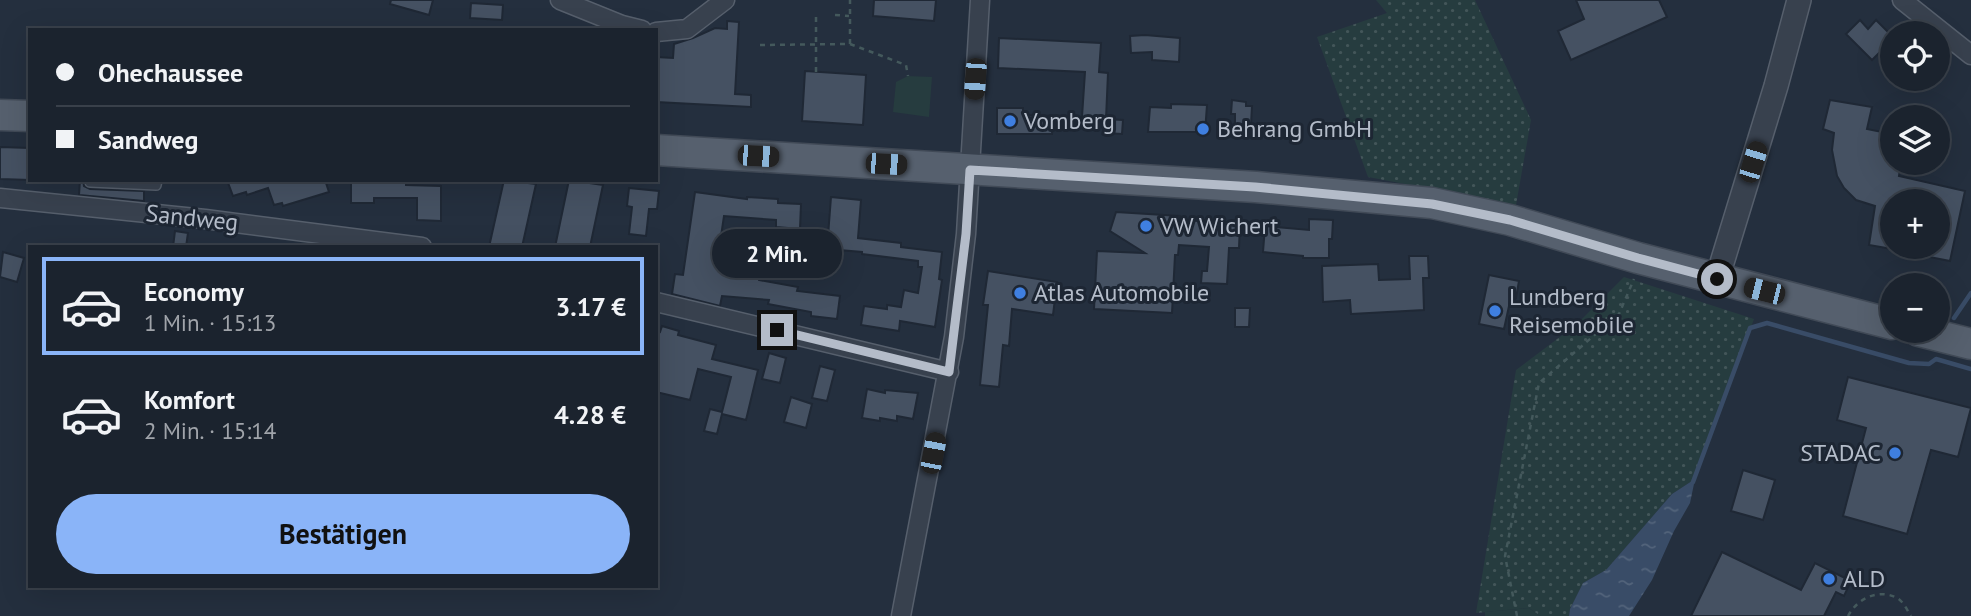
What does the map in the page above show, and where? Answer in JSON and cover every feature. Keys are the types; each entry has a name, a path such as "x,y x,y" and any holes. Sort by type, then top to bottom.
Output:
{"main road":[{"path":"0,115 28,116"},
{"path":"658,150 1255,187 1432,204 1510,220 1638,258 1880,321"},
{"path":"1950,339 1971,344"}],"street":[{"path":"561,0 634,28"},
{"path":"658,32 687,29 725,0"},
{"path":"901,616 949,372 966,234 980,0"},
{"path":"1717,279 1776,86 1799,0"},
{"path":"1902,0 1971,55"},
{"name":"Sandweg","path":"1,202 205,219 406,245"},
{"path":"658,302 949,372"}],"lane":[{"path":"90,182 156,185 157,182"}],"path":[{"path":"850,0 850,44"},
{"path":"816,14 816,72"},
{"path":"835,15 850,16"},
{"path":"760,44 850,44 905,65 908,76"},
{"path":"1517,616 1505,556 1539,383 1619,314 1633,286 1638,258"},
{"path":"1848,616 1863,600 1879,594 1897,597 1911,616"}],"green space":[{"path":"1376,0 1475,0 1531,120 1516,205 1368,177 1317,37 1387,13"},
{"path":"908,76 932,77 929,117 893,112 896,82"},
{"path":"1624,277 1754,319 1695,479 1672,494 1606,570 1583,583 1569,616 1540,616 1529,608 1476,613 1516,370 1577,324"},
{"path":"1529,608 1540,616 1485,616 1485,612"}],"water":[{"path":"1695,479 1690,503 1652,580 1629,616 1569,616 1583,583 1606,570 1672,494"}],"building":[{"path":"391,0 433,0 429,15 390,4"},
{"path":"874,0 936,0 934,21 873,16"},
{"path":"1576,0 1659,0 1667,17 1571,60 1558,31 1584,19"},
{"path":"471,3 503,5 502,20 470,18"},
{"path":"1860,20 1868,29 1876,20 1880,24 1880,52 1872,60 1846,34"},
{"path":"727,21 739,22 735,94 751,95 751,107 658,102 658,57 673,58 674,44 715,28 727,29"},
{"path":"1130,36 1180,38 1179,62 1152,60 1152,52 1131,53"},
{"path":"999,38 1101,43 1099,72 1108,73 1106,119 1082,117 1085,72 998,68"},
{"path":"805,71 866,75 863,125 802,121"},
{"path":"1232,100 1246,102 1246,106 1252,106 1251,125 1235,124 1235,114 1231,114"},
{"path":"1830,100 1872,107 1867,129 1880,132 1880,175 1899,175 1965,191 1950,261 1940,259 1950,259 1950,189 1880,189 1880,247 1869,245 1875,206 1856,200 1844,188 1837,176 1832,150 1834,133 1823,129"},
{"path":"1171,104 1207,105 1205,132 1148,132 1150,107 1171,108"},
{"path":"997,108 1023,108 1023,115 1053,116 1052,134 997,134"},
{"path":"1106,119 1123,120 1122,134 1105,133"},
{"path":"0,147 28,148 28,180 0,179"},
{"path":"80,182 83,182 84,186 90,189 144,191 144,201 79,195"},
{"path":"228,182 326,182 329,192 283,206 282,203 274,205 268,188 247,195 246,192 233,196"},
{"path":"351,182 406,182 406,185 441,186 441,221 417,220 417,198 374,198 374,203 351,203"},
{"path":"504,182 536,184 522,245 489,245"},
{"path":"569,182 603,185 590,245 555,245"},
{"path":"629,188 659,191 657,209 649,209 646,236 629,234 632,207 627,206"},
{"path":"695,192 747,199 778,199 778,203 801,204 800,229 776,227 776,220 724,216 717,263 760,266 759,280 798,287 797,291 840,296 837,319 811,316 811,312 768,304 769,300 722,296 720,306 672,294 675,274 683,275"},
{"path":"831,197 861,200 858,238 901,243 901,247 942,252 939,279 942,280 935,327 900,321 899,331 861,325 864,306 887,309 887,305 901,307 904,290 918,293 922,267 918,267 918,261 827,249"},
{"path":"1116,212 1180,216 1180,220 1240,223 1239,248 1229,248 1227,284 1201,283 1202,271 1207,271 1209,247 1179,245 1178,255 1175,255 1172,313 1094,309 1097,251 1145,253 1110,231"},
{"path":"1309,219 1333,220 1329,258 1303,258 1263,252 1265,226 1309,230"},
{"path":"175,231 188,233 186,245 173,245"},
{"path":"3,252 24,258 17,282 0,277"},
{"path":"1409,256 1428,256 1429,278 1423,278 1424,310 1351,314 1350,300 1323,302 1322,266 1378,264 1379,280 1410,279"},
{"path":"988,271 1057,282 1053,315 1012,309 1009,346 1003,345 999,387 980,385 988,305 983,305"},
{"name":"Lundberg Reisemobile","path":"1489,275 1519,281 1516,298 1511,297 1504,329 1479,324"},
{"path":"1235,308 1250,308 1249,327 1235,327"},
{"path":"662,326 679,331 678,335 716,345 712,359 758,370 746,420 722,414 717,434 704,431 710,409 722,412 731,377 698,369 690,400 658,392"},
{"path":"769,353 786,358 780,383 762,379"},
{"path":"820,366 835,370 827,401 812,398"},
{"name":"STADAC","path":"1848,377 1971,408 1958,457 1931,450 1907,534 1843,516 1866,428 1837,420"},
{"path":"867,389 885,393 885,390 918,393 913,419 897,416 897,421 862,418"},
{"path":"791,397 812,404 806,428 784,422"},
{"path":"1743,470 1775,480 1763,520 1731,511"},
{"path":"1722,552 1801,590 1815,563 1851,581 1844,596 1836,592 1824,616 1691,616"}],"waterway":[{"path":"1954,318 1971,293"},
{"path":"1693,482 1750,328 1767,323 1909,363 1929,364 1936,359 1971,369"}],"place":[{"name":"Vomberg","path":"1010,121"},
{"name":"Behrang GmbH","path":"1203,129"},
{"name":"VW Wichert","path":"1146,226"},
{"name":"Atlas Automobile","path":"1020,293"},
{"name":"Lundberg Reisemobile","path":"1495,311"},
{"name":"STADAC","path":"1895,453"},
{"name":"ALD","path":"1829,579"}],"route":[{"path":"777,330 949,372 966,234 970,170 1255,187 1432,204 1510,220 1717,279"}]}
